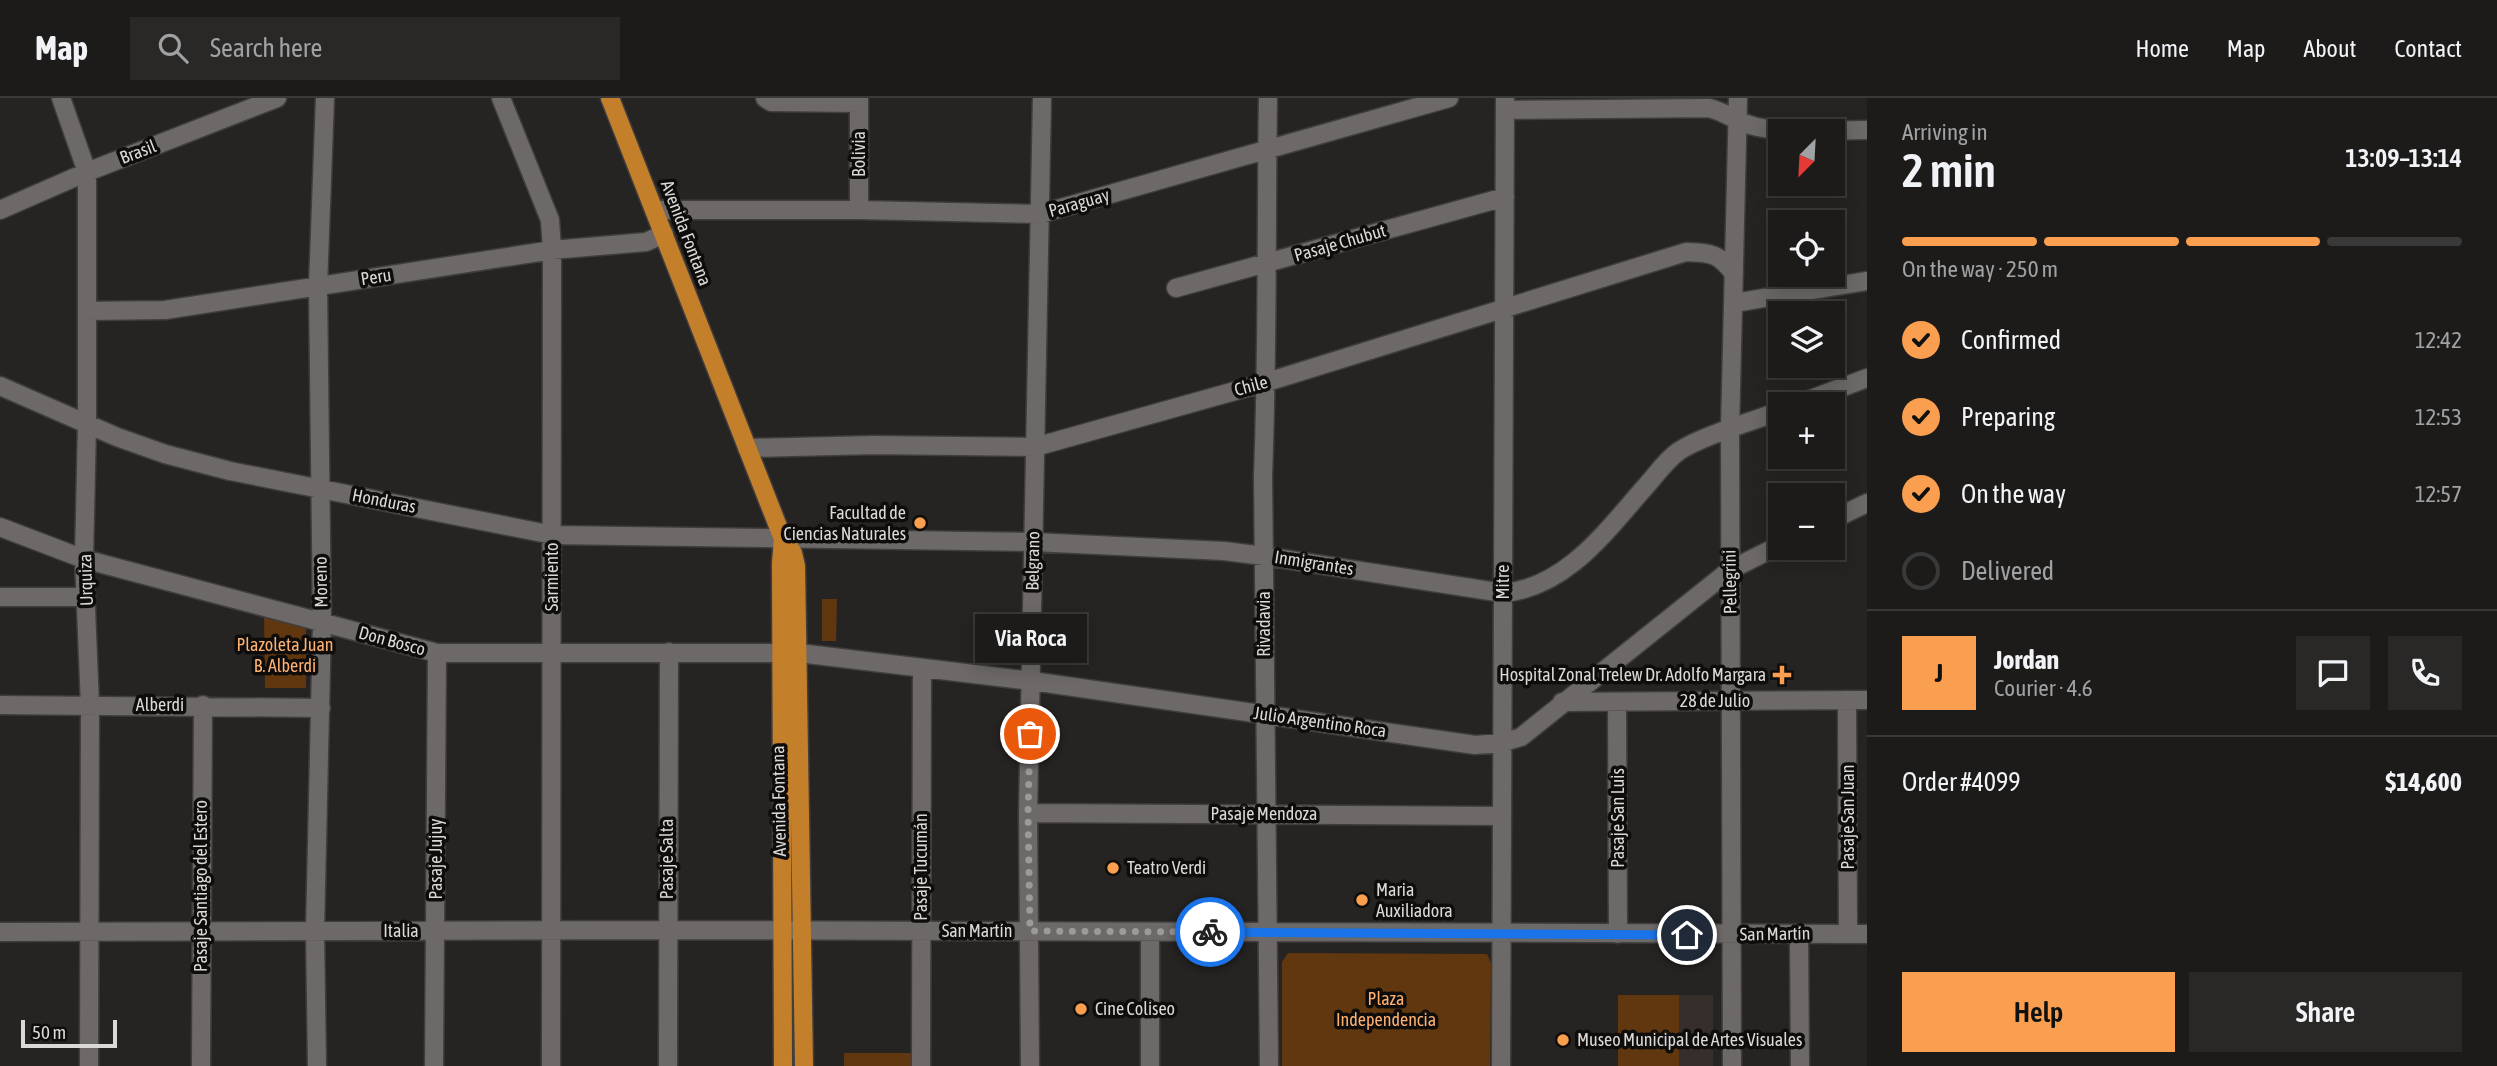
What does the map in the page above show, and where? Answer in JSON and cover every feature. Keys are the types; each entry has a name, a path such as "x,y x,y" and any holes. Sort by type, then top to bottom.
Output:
{"main road":[{"name":"Avenida Fontana","path":"610,98 783,539 793,553 796,566 790,653 781,931 783,1066"},
{"name":"Avenida Fontana","path":"790,653 802,931 804,1066"}],"street":[{"name":"Urquiza","path":"61,98 87,172 84,559 90,706 89,1066"},
{"name":"Brasil","path":"0,210 87,172 277,98"},
{"name":"Moreno","path":"317,1066 315,931 322,622 318,286 325,98"},
{"name":"Sarmiento","path":"501,98 550,220 552,250 551,1066"},
{"path":"765,98 771,102 859,101"},
{"name":"Belgrano","path":"1030,1066 1028,813 1042,98"},
{"name":"Rivadavia","path":"1268,98 1264,555 1269,1066"},
{"name":"Paraguay","path":"654,210 859,210 1040,214 1450,98"},
{"name":"Pellegrini","path":"1732,1066 1730,430 1738,98"},
{"name":"Bolivia","path":"859,101 859,210"},
{"path":"1505,104 1710,108 1750,125 1769,129 1867,130"},
{"name":"Mitre","path":"1501,1066 1505,104"},
{"name":"Pasaje Chubut","path":"1176,288 1505,197"},
{"name":"Peru","path":"87,311 165,310 552,250 646,242 664,234"},
{"name":"Chile","path":"747,448 874,445 1035,447 1267,382 1686,252 1717,256 1734,274"},
{"path":"1734,303 1867,281"},
{"path":"1830,392 1867,378"},
{"name":"Honduras","path":"0,386 165,454 230,471 553,535 783,539"},
{"name":"Inmigrantes","path":"783,539 1033,542 1264,555 1503,593 1520,592 1565,569 1600,538 1679,451 1768,416"},
{"path":"1845,514 1867,503"},
{"name":"Don Bosco","path":"0,527 84,559 437,653 790,653"},
{"name":"Julio Argentino Roca","path":"790,653 1032,681 1475,745 1501,743 1521,737 1533,729 1562,702 1730,570 1768,551"},
{"path":"0,597 86,597"},
{"name":"Pasaje Salta","path":"668,652 668,1066"},
{"name":"Pasaje Jujuy","path":"434,1066 437,653"},
{"name":"Pasaje Tucumán","path":"921,1066 922,668"},
{"name":"Pasaje San Juan","path":"1847,700 1848,934"},
{"name":"28 de Julio","path":"1562,702 1867,700"},
{"name":"Pasaje San Luis","path":"1617,702 1618,934"},
{"name":"Alberdi","path":"0,705 321,708"},
{"name":"Pasaje Santiago del Estero","path":"201,1066 203,705"},
{"name":"Pasaje Mendoza","path":"1028,813 1500,816"},
{"name":"Italia","path":"0,932 802,931"},
{"name":"San Martín","path":"802,931 1867,934"},
{"path":"1150,932 1150,1066"},
{"path":"1799,934 1800,1066"}],"shaded area":[{"path":"1618,995 1713,995 1713,1066 1618,1066"}],"green space":[{"path":"822,599 837,599 836,641 822,641"},
{"name":"Plazoleta Juan B. Alberdi","path":"264,616 306,623 306,688 265,688"},
{"name":"Plaza Independencia","path":"1288,953 1487,954 1491,963 1490,1066 1282,1066 1282,962"},
{"path":"1618,995 1679,995 1679,1066 1618,1066"},
{"path":"844,1053 913,1053 913,1066 844,1066"}],"way so far":[{"path":"1030,734 1030,931 1210,932"}],"place":[{"name":"Facultad de Ciencias Naturales","path":"920,523"},
{"name":"Hospital Zonal Trelew Dr. Adolfo Margara","path":"1782,675"},
{"name":"Via Roca","path":"1030,734"},
{"name":"Teatro Verdi","path":"1113,868"},
{"name":"Maria Auxiliadora","path":"1362,900"},
{"name":"Cine Coliseo","path":"1081,1009"},
{"name":"Museo Municipal de Artes Visuales","path":"1563,1040"}],"route":[{"path":"1210,932 1687,935"}]}
